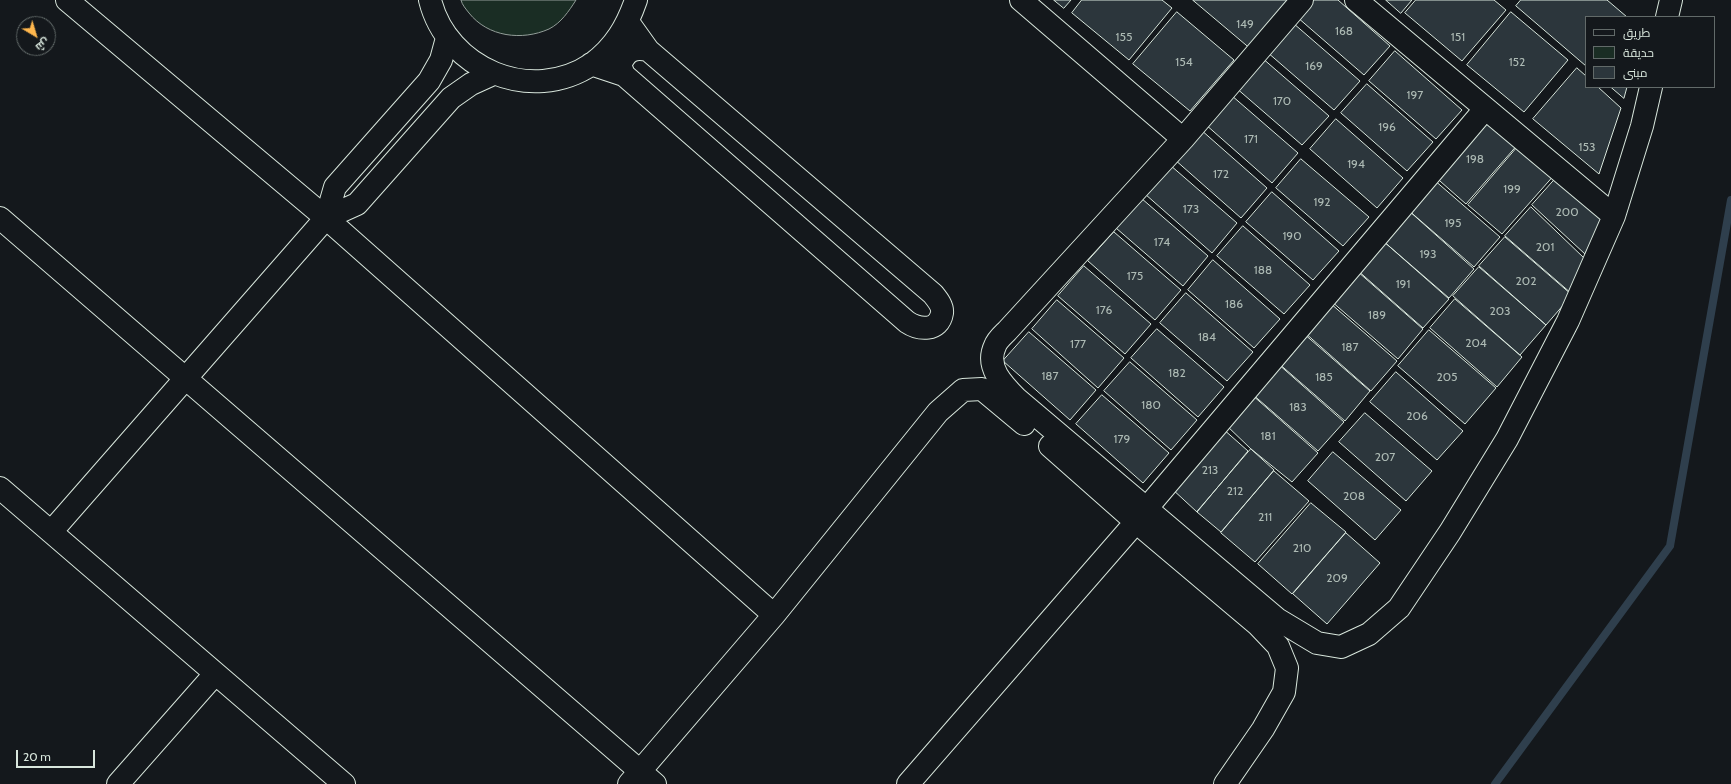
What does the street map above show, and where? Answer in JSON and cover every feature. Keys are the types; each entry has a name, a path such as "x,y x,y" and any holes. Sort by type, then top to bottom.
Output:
{"street":[{"path":"67,0 326,218 774,615"},
{"path":"430,0 434,14 447,38 467,59 493,74 518,80 544,81 568,75 591,64 612,45 628,22 636,0"},
{"path":"1021,0 1183,139"},
{"path":"1225,784 1264,729 1284,692 1287,668 1278,646 1257,624 1017,399 999,380 992,362 995,346 1006,331 1183,139 1302,0"},
{"path":"1356,0 1614,216"},
{"path":"1667,16 1671,0"},
{"path":"591,64 624,76 907,322 914,327 923,329 931,328 938,322 942,313 940,305 933,294 648,50 628,22"},
{"path":"326,218 335,187 429,81 441,60 447,38"},
{"path":"624,76 620,65 626,54 637,48 648,50"},
{"path":"52,532 326,218 357,204 451,98 471,84 493,74"},
{"path":"0,218 186,378 641,780 938,412 963,390 982,389 1141,516 1277,619 1317,643 1341,647 1369,634 1398,608 1450,532 1507,439 1568,321 1614,216 1642,126 1651,88"},
{"path":"908,784 1141,516 1485,109"},
{"path":"0,488 344,784"},
{"path":"118,784 215,674"}],"green space":[{"path":"461,0 576,0 564,16 549,29 539,33 517,36 496,32 486,27 469,13"}],"building":[{"path":"1054,0 1071,0 1064,8"},
{"path":"1082,0 1162,0 1172,8 1129,60 1072,13"},
{"path":"1193,0 1289,0 1249,47"},
{"path":"1312,0 1338,0 1390,46 1364,75 1297,17"},
{"path":"1386,0 1412,0 1401,13"},
{"path":"1416,0 1494,0 1506,10 1462,61 1405,13"},
{"path":"1521,0 1607,0 1626,16 1585,16 1585,65 1516,6"},
{"path":"1177,12 1234,60 1190,111 1133,64"},
{"path":"1511,12 1568,60 1524,112 1467,65"},
{"path":"1293,23 1360,81 1334,110 1267,52"},
{"path":"1395,51 1462,110 1436,139 1369,81"},
{"path":"1261,57 1329,116 1302,145 1235,87"},
{"path":"1577,68 1585,75 1585,88 1599,88 1621,108 1599,174 1533,119"},
{"path":"1367,84 1433,142 1407,171 1341,113"},
{"path":"1612,88 1627,88 1624,98"},
{"path":"1231,95 1298,153 1272,183 1205,124"},
{"path":"1485,113 1519,143 1466,204 1432,174"},
{"path":"1336,119 1403,178 1377,208 1310,149"},
{"path":"1200,129 1267,188 1241,218 1174,159"},
{"path":"1521,143 1556,173 1502,234 1468,205"},
{"path":"1301,159 1369,217 1343,246 1276,188"},
{"path":"1170,165 1237,223 1212,253 1145,194"},
{"path":"1557,177 1602,219 1585,254 1532,205"},
{"path":"1433,179 1500,237 1474,267 1407,209"},
{"path":"1272,192 1339,251 1313,280 1246,222"},
{"path":"1141,198 1208,256 1183,286 1116,228"},
{"path":"1531,207 1584,258 1572,294 1505,236"},
{"path":"1408,210 1474,269 1449,298 1382,240"},
{"path":"1243,226 1310,285 1284,314 1217,256"},
{"path":"1114,232 1181,290 1155,320 1088,261"},
{"path":"1505,237 1572,295 1546,325 1479,266"},
{"path":"1382,240 1449,299 1423,328 1356,269"},
{"path":"1213,260 1280,319 1254,348 1188,290"},
{"path":"1084,266 1151,324 1125,354 1058,296"},
{"path":"1479,267 1546,325 1520,355 1453,296"},
{"path":"1357,271 1423,329 1398,359 1331,301"},
{"path":"1186,293 1253,352 1227,381 1160,323"},
{"path":"1455,299 1522,357 1497,387 1430,328"},
{"path":"1057,300 1124,358 1098,388 1032,329"},
{"path":"1330,303 1397,361 1371,391 1304,332"},
{"path":"1157,329 1224,387 1198,417 1131,358"},
{"path":"1429,330 1496,388 1465,424 1398,366"},
{"path":"1029,332 1096,390 1070,420 1003,361"},
{"path":"1303,333 1370,391 1345,421 1277,362"},
{"path":"1130,362 1197,420 1171,450 1104,391"},
{"path":"1277,363 1344,422 1318,451 1251,393"},
{"path":"1396,372 1463,431 1437,460 1370,402"},
{"path":"1251,394 1318,453 1292,482 1251,449 1225,424"},
{"path":"1102,395 1169,453 1143,483 1076,424"},
{"path":"1365,413 1432,471 1406,501 1339,442"},
{"path":"1222,428 1248,451 1197,512 1171,488"},
{"path":"1251,449 1274,470 1221,532 1197,512"},
{"path":"1333,452 1401,510 1375,540 1308,481"},
{"path":"1274,471 1309,501 1255,562 1221,533"},
{"path":"1311,503 1346,532 1292,594 1258,564"},
{"path":"1346,533 1380,563 1327,624 1293,594"}],"waterway":[{"path":"1495,784 1670,546 1731,200"}]}
